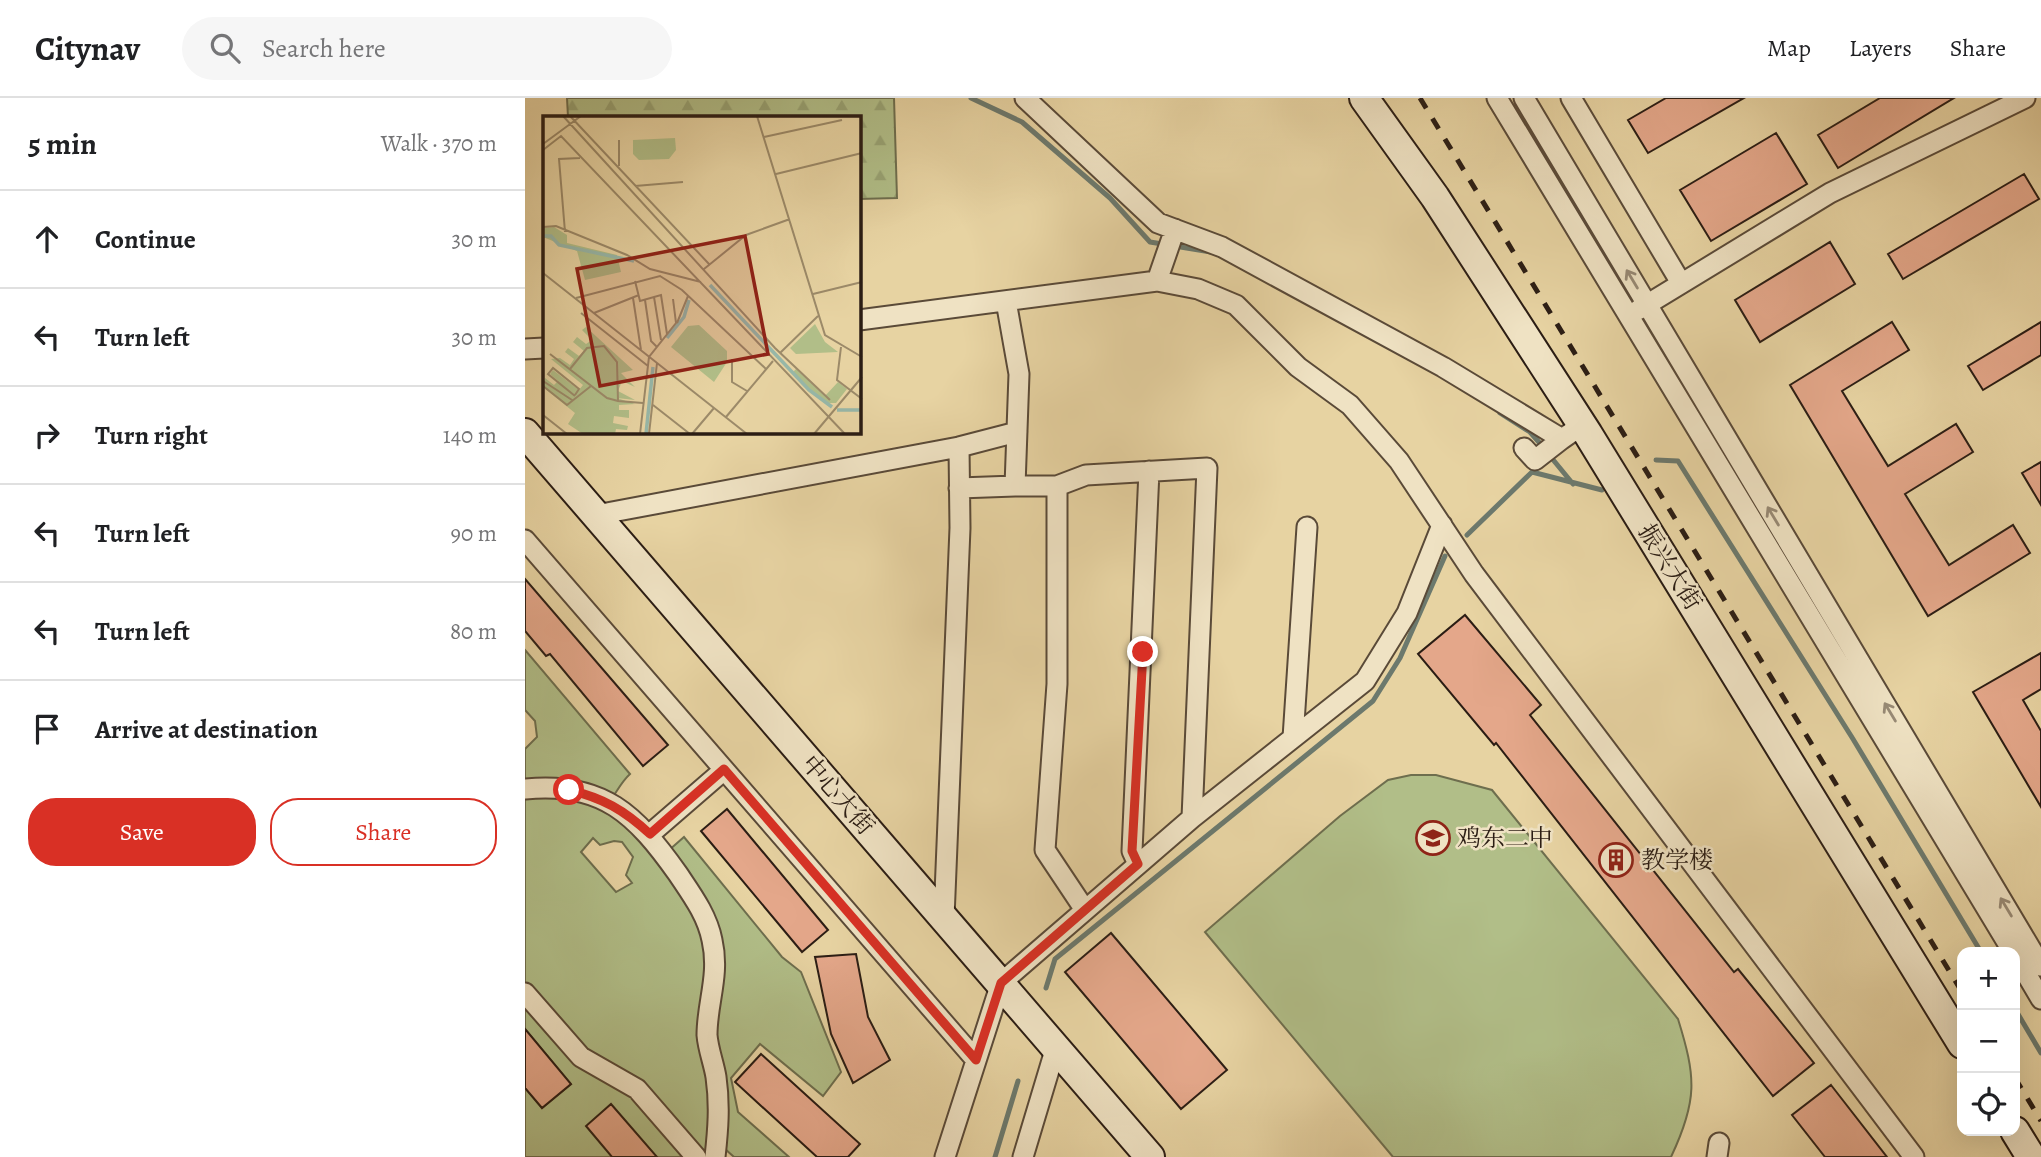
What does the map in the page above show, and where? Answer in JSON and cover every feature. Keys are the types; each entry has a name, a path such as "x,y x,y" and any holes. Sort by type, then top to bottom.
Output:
{"street":[{"path":"1025,98 1158,223 1222,247 1443,367 1572,432 1535,460 1524,448"},
{"name":"振兴大街","path":"1364,98 1435,197 1572,432 1957,1036"},
{"path":"1497,98 2010,947"},
{"path":"1524,98 2041,966"},
{"path":"1571,98 1681,283"},
{"path":"1629,316 1831,193 2025,98"},
{"path":"1157,281 1175,229"},
{"path":"861,320 1157,281 1198,289 1236,305 1298,367 1350,405 1399,461 1474,574 1914,1157"},
{"path":"1006,301 1019,374 1015,486"},
{"path":"525,349 543,348"},
{"path":"596,514 958,447 1017,432"},
{"name":"中心大街","path":"525,433 1150,1157"},
{"path":"944,918 959,488 958,447"},
{"path":"959,488 1057,486 1086,475 1207,468 1192,818"},
{"path":"1138,864 1132,851 1149,471"},
{"path":"1057,486 1058,684 1045,850 1085,910"},
{"path":"945,1157 1001,983 1192,818 1365,681 1406,613 1442,525"},
{"path":"1293,738 1307,527"},
{"path":"525,540 976,1060"},
{"path":"650,834 724,769"},
{"path":"525,789 569,790 599,797 625,811 650,834 700,906 712,939 716,977 707,1036 720,1110 715,1157"},
{"path":"2020,964 2041,999"},
{"path":"525,993 581,1057 637,1089 696,1157"},
{"path":"1023,1157 1056,1047"},
{"path":"2018,1136 2031,1157"}],"green space":[{"path":"567,98 894,98 897,198 861,199 861,116 568,116"},
{"path":"525,650 630,774 606,806 659,859 684,837 782,957 801,972 841,1072 823,1096 760,1044 731,1078 738,1112 789,1157 734,1157 725,1149 700,1157 525,1157 525,1088 542,1108 571,1084 525,1029 525,749 537,737 535,721 525,710","holes":["593,838 600,845 622,842 633,857 626,875 632,883 616,892 581,852"]},
{"path":"1411,775 1436,775 1492,790 1678,1019 1688,1057 1691,1088 1686,1120 1671,1157 1393,1157 1205,932 1340,816 1388,780"}],"building":[{"path":"1666,98 1744,98 1648,153 1628,120"},
{"path":"1880,98 1954,98 1838,168 1818,135"},
{"path":"1776,133 1807,184 1711,241 1680,190"},
{"path":"2024,174 2039,199 1903,279 1888,254"},
{"path":"1830,242 1855,284 1760,342 1735,300"},
{"path":"1892,322 1909,350 1842,391 1888,466 1956,424 1973,452 1905,494 1949,565 2013,525 2030,553 1928,616 1790,385"},
{"path":"2041,322 2041,355 1983,390 1968,366"},
{"path":"2041,462 2041,505 2022,473"},
{"path":"525,579 668,745 643,766 550,654 546,656 525,631"},
{"path":"1465,615 1541,705 1530,715 1734,972 1738,969 1814,1063 1773,1096 1496,743 1494,745 1418,654"},
{"path":"2041,653 2041,689 2023,700 2041,731 2041,807 1973,692"},
{"path":"727,809 828,930 802,952 701,831"},
{"path":"1111,933 1227,1070 1181,1109 1065,972"},
{"path":"856,954 868,1017 890,1060 853,1083 831,1034 815,957"},
{"path":"525,1029 571,1084 542,1108 525,1088"},
{"path":"761,1054 860,1144 848,1157 817,1157 735,1082"},
{"path":"1831,1085 1887,1157 1825,1157 1792,1115"},
{"path":"611,1104 657,1157 612,1157 586,1126"}],"waterway":[{"path":"971,98 1022,122 1110,198 1150,242 1211,252"},
{"path":"1500,413 1530,432 1544,448"},
{"path":"1550,456 1573,484"},
{"path":"1656,460 1678,461 1853,739 1978,947"},
{"path":"1467,535 1532,472 1602,490"},
{"path":"1046,988 1055,959 1373,701 1400,658 1445,556"},
{"path":"2016,1010 2041,1053"},
{"path":"995,1157 1018,1081"}],"railway":[{"path":"1420,98 1957,984"},
{"path":"2020,1086 2041,1121"}],"place":[{"name":"鸡东二中","path":"1433,838"},
{"name":"教学楼","path":"1616,860"}],"route":[{"path":"569,790 599,797 625,811 650,834 724,769 976,1060 1001,983 1138,864 1132,851 1143,652"}]}
